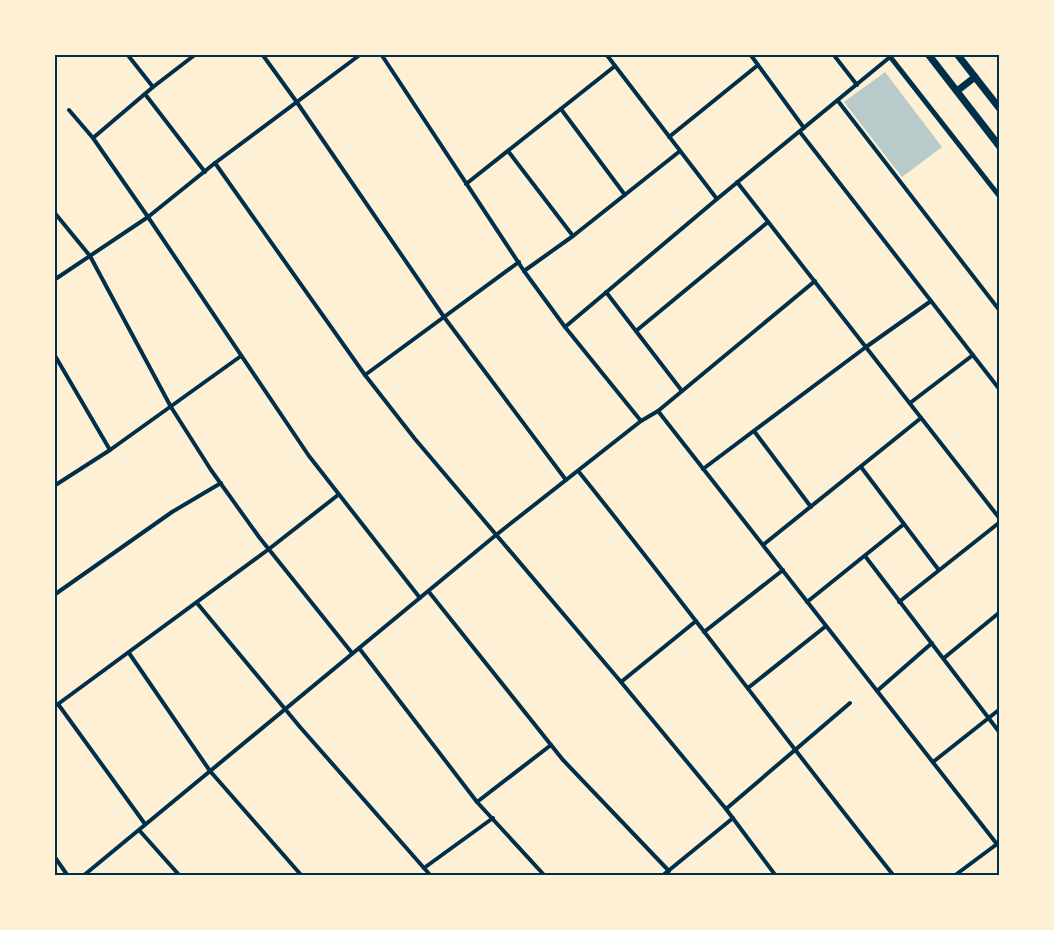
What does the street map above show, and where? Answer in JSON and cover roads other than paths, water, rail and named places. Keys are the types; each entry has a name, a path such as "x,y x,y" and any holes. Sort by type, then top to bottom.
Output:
{"highway":[{"path":"928,54 1000,147"},
{"path":"957,54 1000,109"},
{"path":"957,91 975,77"}],"main road":[{"path":"889,56 1000,197"}],"street":[{"path":"127,54 153,87"},
{"path":"93,138 196,54"},
{"path":"262,54 444,317 566,481"},
{"path":"54,280 148,218 215,163 361,54"},
{"path":"381,54 524,271 565,327 641,421"},
{"path":"606,54 717,199"},
{"path":"750,54 804,128"},
{"path":"833,54 857,85"},
{"path":"565,327 889,56"},
{"path":"669,137 758,65"},
{"path":"466,184 615,66"},
{"path":"145,94 205,172"},
{"path":"838,101 1000,311"},
{"path":"561,109 625,195"},
{"path":"69,110 93,138 338,495 420,598"},
{"path":"800,132 1000,390"},
{"path":"508,151 573,236"},
{"path":"524,271 573,236 680,151"},
{"path":"215,163 365,375 415,439 726,809 776,876"},
{"path":"737,182 1000,520 899,602"},
{"path":"54,212 90,256 171,407 220,483 352,653"},
{"path":"636,331 768,222"},
{"path":"365,375 519,262"},
{"path":"83,876 496,535 641,421 658,411 814,281"},
{"path":"606,292 682,391"},
{"path":"703,469 931,301"},
{"path":"54,354 110,450"},
{"path":"910,403 973,355"},
{"path":"54,486 110,450 241,356"},
{"path":"658,411 999,846 954,876"},
{"path":"763,545 921,418"},
{"path":"754,430 811,507"},
{"path":"861,467 938,569"},
{"path":"579,472 748,688 794,751 894,876"},
{"path":"54,595 172,512 220,483"},
{"path":"145,824 56,706 197,603 338,495"},
{"path":"807,602 904,524"},
{"path":"865,556 1000,733"},
{"path":"704,632 783,570"},
{"path":"429,592 551,745 601,802 669,871"},
{"path":"197,603 285,710 431,876"},
{"path":"944,658 1000,612"},
{"path":"621,682 696,621"},
{"path":"748,688 826,626"},
{"path":"877,691 932,643"},
{"path":"359,648 477,802 545,876"},
{"path":"129,653 210,771 302,876"},
{"path":"726,809 850,703"},
{"path":"933,762 1000,709"},
{"path":"477,802 551,745"},
{"path":"424,868 493,818"},
{"path":"662,876 733,818"},
{"path":"139,830 180,876"},
{"path":"54,856 68,876"}]}
